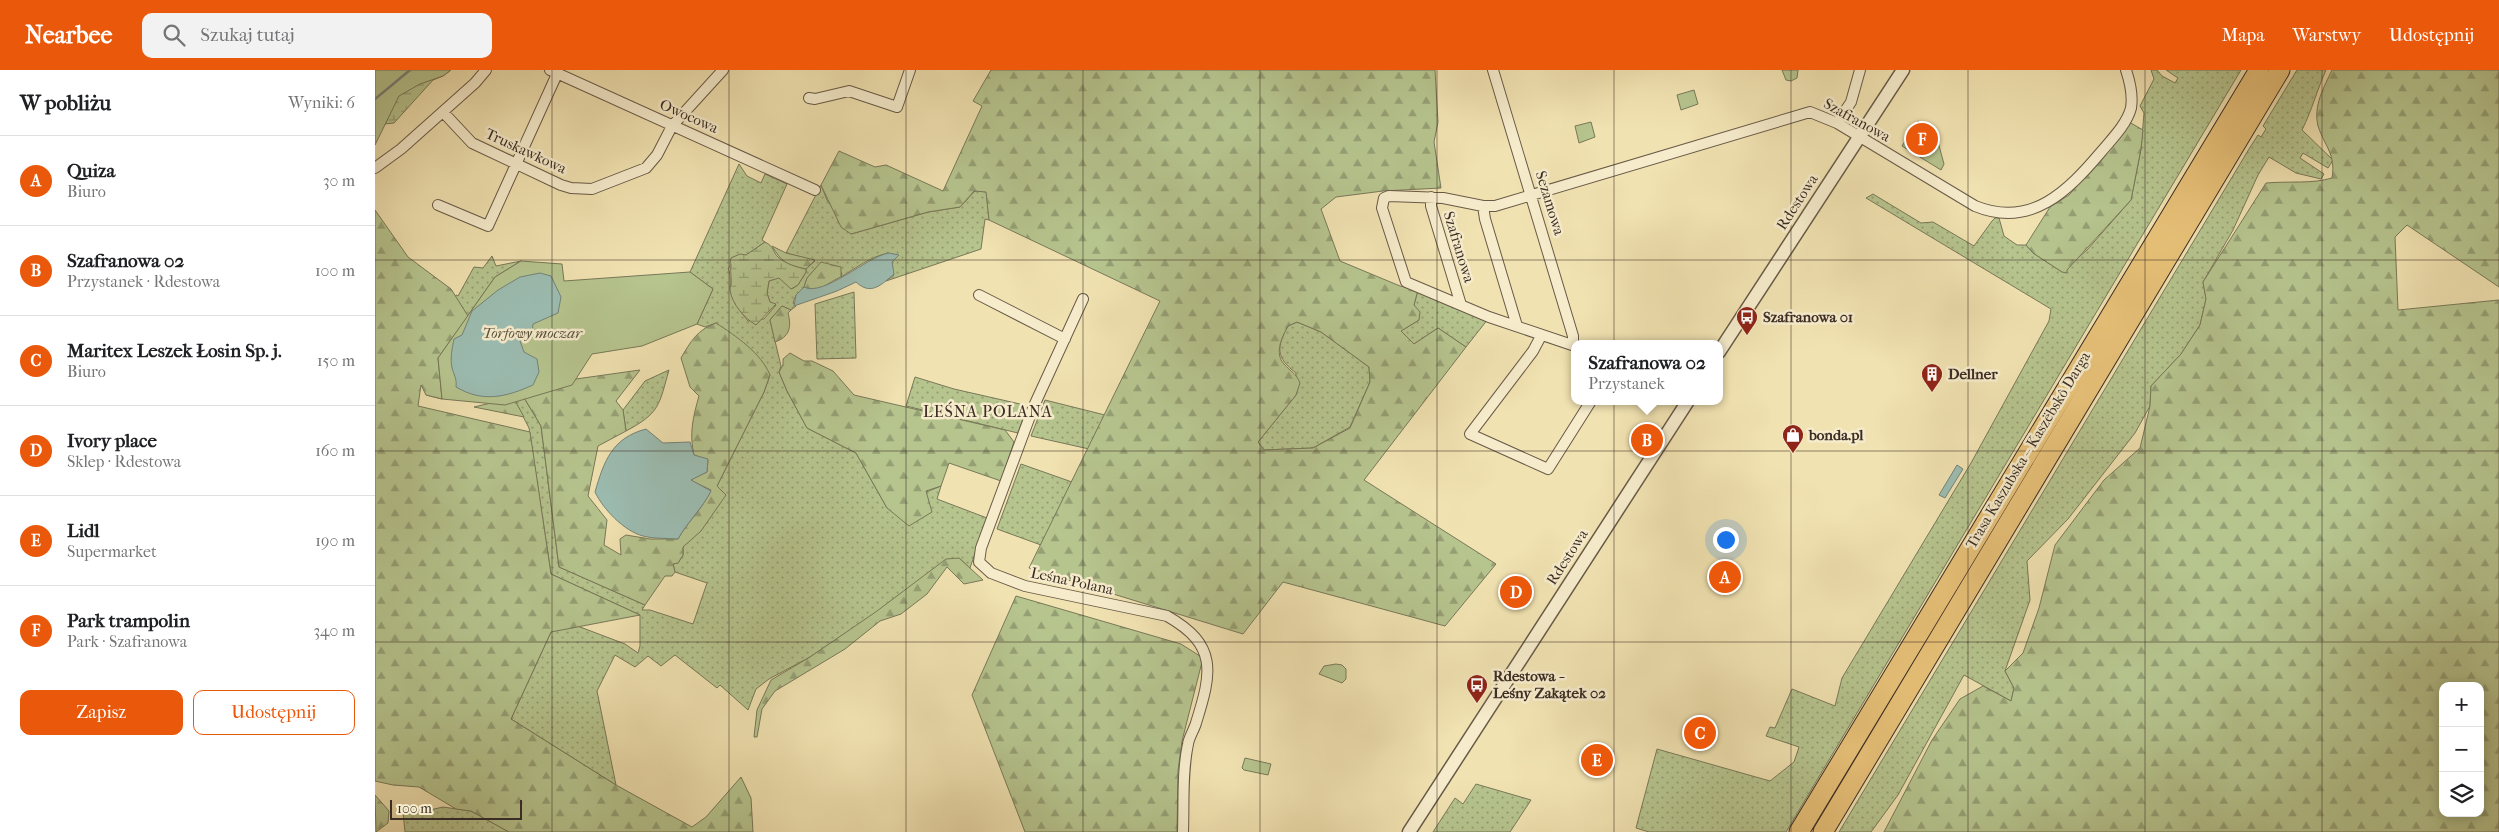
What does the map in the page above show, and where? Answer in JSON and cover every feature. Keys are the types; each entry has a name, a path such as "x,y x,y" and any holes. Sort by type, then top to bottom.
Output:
{"highway":[{"name":"Trasa Kaszubska – Kaszëbskô Darga","path":"1799,832 2259,70"},
{"name":"Trasa Kaszubska – Kaszëbskô Darga","path":"1823,832 2280,70"}],"street":[{"path":"375,168 443,112 479,80 486,70"},
{"name":"Truskawkowa","path":"443,112 472,143 571,188 592,188 646,168 657,155 673,126 723,70"},
{"path":"809,98 819,98 849,91 897,106 910,70"},
{"name":"Sezamowa","path":"1493,70 1573,340"},
{"path":"1837,123 1851,102 1860,70"},
{"name":"Rdestowa","path":"1723,346 1903,70"},
{"name":"Szafranowa","path":"1571,344 1541,336 1461,306 1406,282 1382,208 1384,198 1389,196 1431,197 1483,206 1495,206 1802,113 1817,113 1984,210 2005,212 2037,207 2052,201 2071,186 2113,138 2127,117 2131,97 2126,70"},
{"path":"438,205 488,226 553,72"},
{"name":"Owocowa","path":"553,72 815,190"},
{"name":"Szafranowa","path":"1431,197 1431,206 1461,306"},
{"path":"1483,206 1517,326"},
{"path":"979,295 1065,339"},
{"name":"Leśna Polana","path":"1083,300 1033,408 981,548 979,562 991,573 1025,586 1167,616 1185,626 1200,644 1206,653 1208,665 1196,723 1188,743 1183,832"},
{"path":"1541,336 1533,351 1470,434 1548,469 1588,405"},
{"name":"Rdestowa","path":"1409,832 1685,405"}],"green space":[{"path":"375,70 451,70 433,80 394,123 375,125"},
{"path":"375,70 451,70 443,76 420,84 399,96 375,145"},
{"path":"991,70 1435,70 1438,122 1434,142 1441,188 1383,191 1336,197 1321,209 1340,261 1400,286 1418,290 1414,305 1420,312 1419,320 1401,331 1414,344 1438,328 1466,347 1364,480 1496,564 1445,626 1283,582 1243,634 1029,568 1160,301 989,220 986,192 974,191 960,207 928,212 851,234 841,227 821,185 839,151 875,167 886,165 943,191 982,106 973,101","holes":["1297,322 1321,332 1369,367 1370,382 1350,428 1313,448 1264,450 1258,442 1296,395 1300,383 1281,360 1279,350 1281,340 1288,326"]},
{"path":"1782,70 1798,70 1797,78 1791,81 1786,80"},
{"path":"2151,70 2157,70 2162,76 2175,83 2178,78 2166,70 2241,70 1786,832 1649,832 1636,828 1657,749 1770,781 1794,762 1799,747 1766,736 1770,727 1775,728 1792,689 1835,706 1842,678 1971,463 2049,321 2051,309 1866,198 1873,194 1921,223 1933,222 1974,246 1992,221 1995,218 1999,218 2004,236 2017,245 2026,245 2033,253 2062,272 2087,250 2131,200 2141,149 2144,113 2140,106 2154,79"},
{"path":"2297,70 2326,70 2302,130 2333,160 2328,168 2303,153 2300,158 2324,174 2321,179 2296,173 2269,157 2258,175 2233,230 2203,282 2206,299 2200,325 2181,354 2151,386 2150,406 2135,433 2068,519 2027,561 2030,600 2005,671 2014,688 2011,701 1964,675 1898,795 1871,832 1839,832 2249,149 2258,135 2261,137 2266,129 2263,126"},
{"path":"2332,70 2499,70 2499,287 2407,225 2395,237 2398,310 2499,300 2499,832 1884,832 1932,740 1960,699 1983,686 2011,701 2014,688 2005,671 2023,653 2039,608 2055,545 2104,480 2140,448 2150,406 2151,386 2181,354 2200,325 2206,299 2203,282 2266,183 2308,182 2332,178 2331,157 2318,126 2317,111 2320,97"},
{"path":"1694,90 1698,104 1681,110 1677,95"},
{"path":"1918,121 1935,131 1944,164 1941,170 1902,146"},
{"path":"1591,122 1595,137 1579,143 1575,126"},
{"path":"2129,122 2143,130 2131,200 2067,270 2067,273 2062,272 2033,253 2026,245 2050,207 2069,195 2101,159"},
{"path":"739,164 747,176 761,183 765,174 787,184 762,240 765,242 728,268 732,297 748,321 764,319 776,305 770,302 767,293 769,281 779,277 792,289 798,285 806,269 815,261 786,253 821,185 827,200 851,234 928,212 960,207 975,191 987,192 989,220 985,219 981,249 886,281 894,275 892,270 893,260 889,253 858,266 841,277 842,273 817,267 807,278 804,287 796,295 793,303 796,306 791,310 782,306 770,320 781,366 779,372 807,428 856,453 887,508 941,486 937,499 987,518 970,568 959,558 810,657 769,679 756,689 748,710 720,685 717,688 675,655 661,666 648,656 635,667 615,655 597,691 616,785 511,719 551,632 567,622 625,644 638,653 640,646 640,615 551,574 529,428 512,395 520,391 541,426 559,567 645,605 642,610 650,610 693,624 707,583 675,572 673,564 678,563 683,555 683,547 687,541 701,531 717,486 764,392 770,375 716,323 705,327 697,324 713,289 690,272"},
{"path":"375,210 408,257 451,289 468,316 438,358 442,399 426,395 421,385 418,406 530,432 551,574 640,615 551,632 511,719 616,785 692,827 706,817 741,777 751,798 753,832 509,832 471,811 456,809 419,787 393,785 375,781"},
{"path":"765,242 781,259 791,265 806,269 806,272 798,285 791,289 779,278 769,281 767,293 770,302 776,304 756,325 743,315 733,300 730,290 730,263 731,258 740,254 746,255"},
{"path":"772,246 786,253 815,260 806,269 794,266 785,262"},
{"path":"492,256 496,266 521,261 495,277 438,358 442,399 426,395 433,347 456,295 458,296 474,267 483,268"},
{"name":"Torfowy moczar","path":"521,261 562,264 564,281 690,272 713,289 697,324 642,346 592,354 572,385 505,405 442,399 438,358 495,277"},
{"path":"821,262 841,267 841,277 819,288 809,289 804,287 807,278"},
{"path":"1418,290 1488,319 1466,347 1438,328 1414,344 1401,331 1419,320 1414,305"},
{"path":"854,292 856,358 817,359 815,304"},
{"path":"782,306 791,310 788,313 790,323 786,335 775,342 770,320"},
{"path":"1297,322 1321,332 1369,367 1370,382 1350,427 1313,448 1264,450 1258,442 1296,395 1296,373 1289,368 1282,357 1280,346 1288,326"},
{"path":"716,323 740,339 754,352 761,359 770,375 764,392 717,486 726,495 701,531 683,547 683,555 678,563 673,564 675,572 672,576 665,576 645,605 559,567 541,426 520,391 533,385 640,370 616,401 623,410 626,431 598,446 588,496 607,520 604,545 621,555 620,539 626,535 650,539 678,539 711,490 690,480 707,472 708,460 694,455 692,426 699,396 690,387 681,358 695,337 704,329"},
{"path":"790,353 804,361 812,361 833,371 854,395 1005,430 1014,442 1001,481 949,463 941,486 926,491 932,512 909,526 887,508 856,453 807,428 779,372 783,365 783,359"},
{"path":"669,370 657,407 646,419 626,431 623,410 645,381"},
{"path":"915,377 954,389 1020,404 1025,413 1018,433 906,406"},
{"path":"512,395 524,417 474,407 499,401"},
{"path":"1045,400 1105,415 1089,449 1031,436"},
{"path":"1021,464 1072,482 1041,545 997,529"},
{"path":"959,558 983,580 964,584 947,567 927,594 901,614 880,621 845,649 775,691 762,709 757,737 754,737 757,710 771,680 810,657 877,611 946,559"},
{"path":"1016,596 1181,644 1203,658 1182,741 1178,771 1177,832 1025,832 972,695"},
{"path":"1342,665 1346,669 1346,679 1342,683 1319,674 1324,666"},
{"path":"1245,758 1271,764 1268,775 1244,770 1242,768"},
{"path":"1476,784 1531,800 1510,832 1433,832 1455,798 1463,804"},
{"path":"375,795 389,811 388,823 376,832"},
{"path":"443,807 471,811 509,832 405,832 403,812 421,812"}],"water":[{"path":"889,253 899,255 892,262 894,274 880,285 871,289 861,286 856,282 837,291 794,306 796,295 804,287 812,289 834,282 869,261"},
{"path":"540,273 551,276 561,297 558,313 533,324 532,335 524,334 520,341 524,352 537,359 539,372 533,385 513,393 485,397 456,387 456,379 451,361 454,339 462,335 472,311 498,290 520,277"},
{"path":"646,429 663,443 690,442 694,455 708,459 707,472 691,480 711,491 678,539 647,537 636,533 609,512 595,492 602,470 611,452 625,438"},
{"path":"1957,465 1963,469 1945,498 1939,495"}],"waterway":[{"path":"375,99 410,70"}],"place":[{"name":"Park trampolin","path":"1922,139"},
{"name":"Szafranowa 01","path":"1747,336"},
{"name":"Dellner","path":"1932,393"},
{"name":"Szafranowa 02","path":"1647,440"},
{"name":"bonda.pl","path":"1793,454"},
{"name":"Quiza","path":"1725,577"},
{"name":"Ivory place","path":"1516,592"},
{"name":"Rdestowa - Leśny Zakątek 02","path":"1477,704"},
{"name":"Maritex Leszek Łosin Sp. j.","path":"1700,733"},
{"name":"Lidl","path":"1597,760"}],"district":[{"name":"LEŚNA POLANA","path":"988,411"}]}
